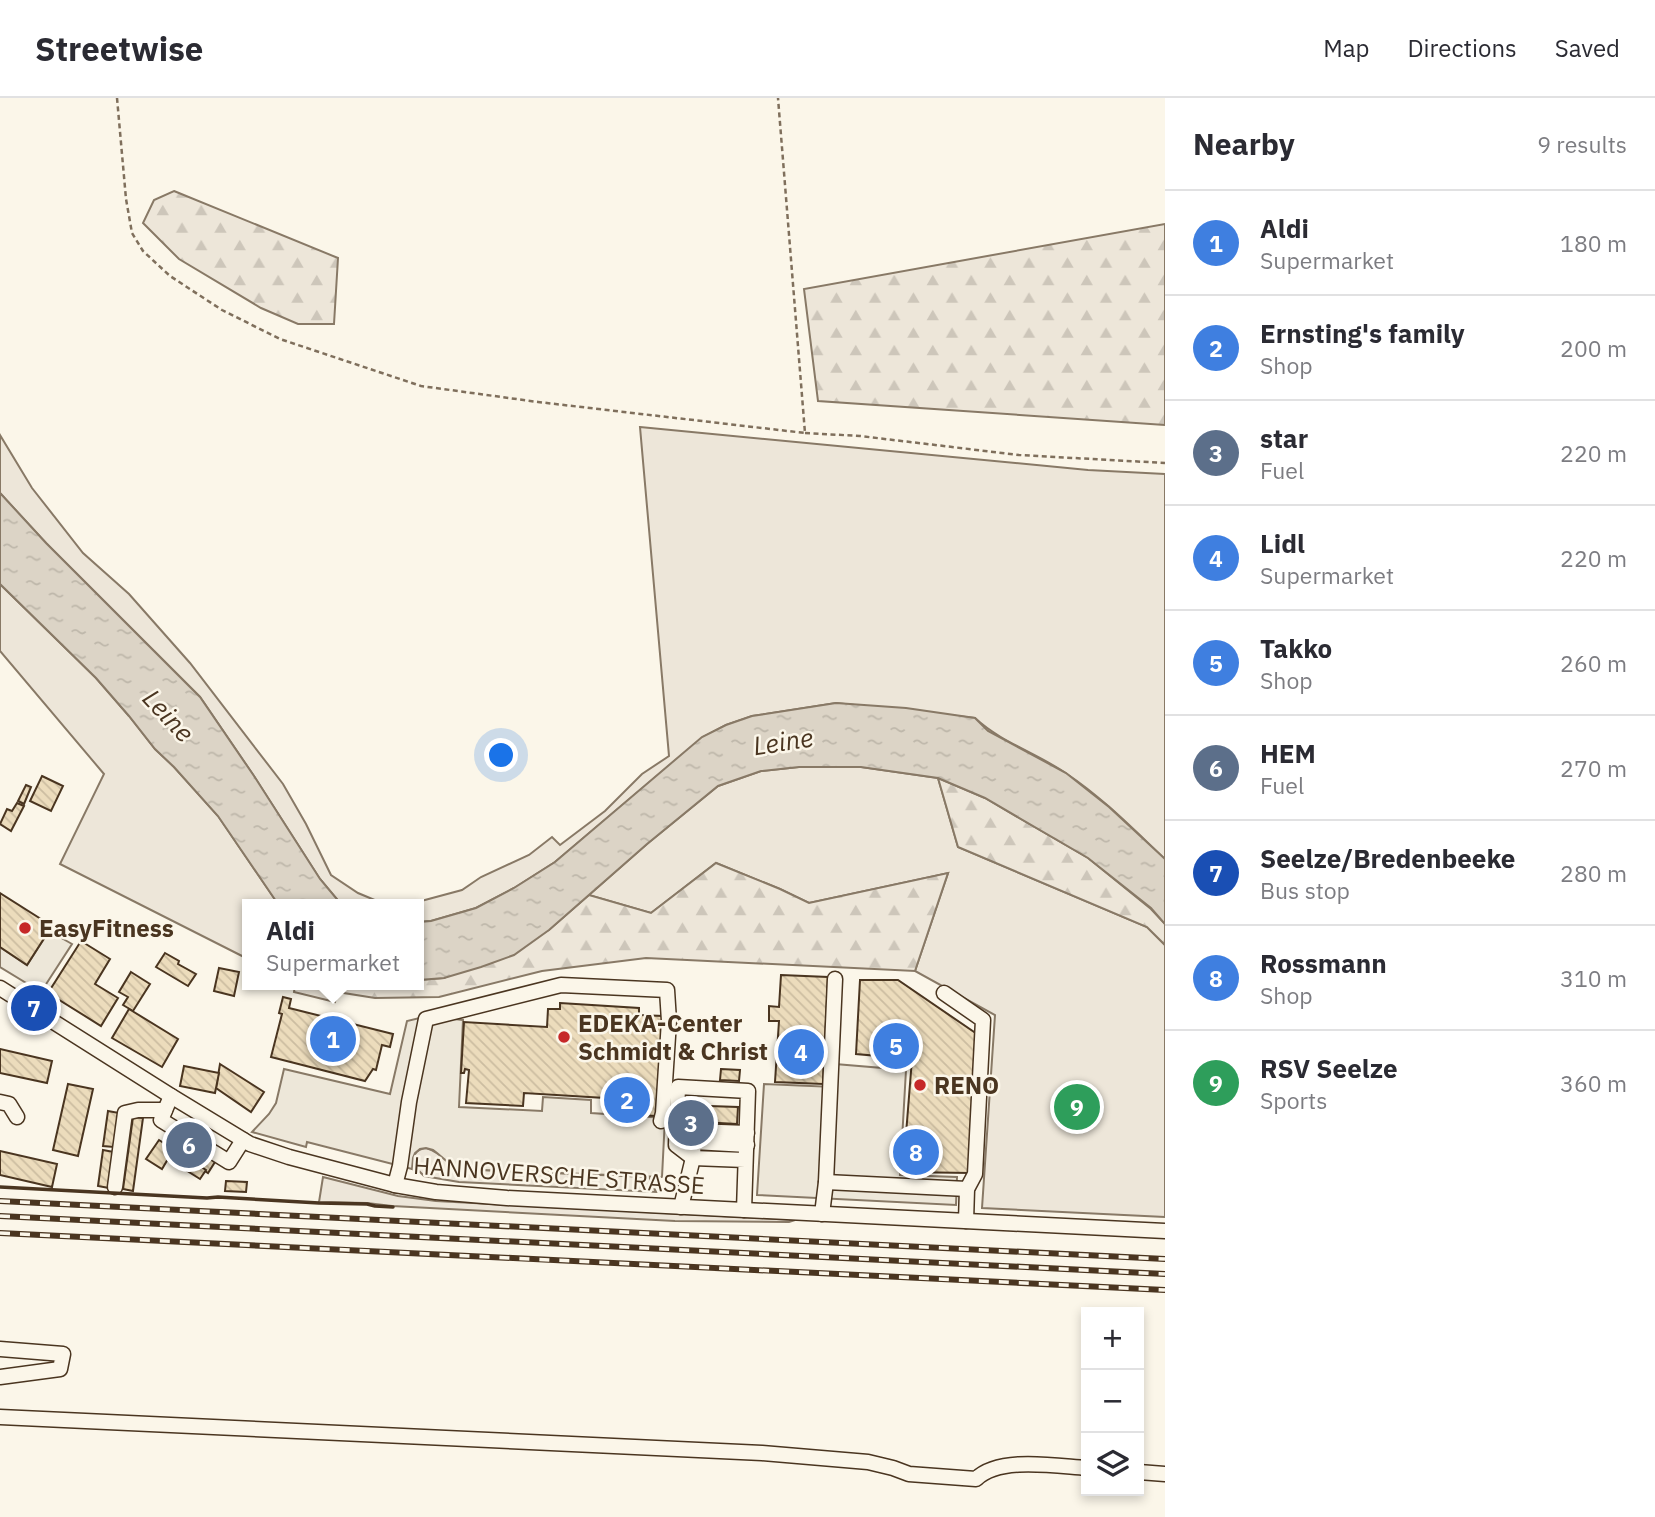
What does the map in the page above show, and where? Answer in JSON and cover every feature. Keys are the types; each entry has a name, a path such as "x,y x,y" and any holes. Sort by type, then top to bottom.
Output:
{"street":[{"path":"822,1214 826,1182 835,979"},
{"path":"395,1185 426,1019 561,985 667,990 669,1021 661,1121"},
{"name":"HANNOVERSCHE STRASSE","path":"0,988 168,1103 269,1151 395,1185 436,1192 507,1198 1165,1231"},
{"path":"944,993 983,1020 975,1174 967,1189 966,1222"},
{"path":"744,1210 748,1091 678,1087 676,1145 693,1158 745,1160"},
{"path":"0,1102 9,1104 17,1118"},
{"path":"168,1103 161,1120 229,1162 243,1140"},
{"path":"115,1188 125,1113 168,1103"},
{"path":"681,1207 693,1158 695,1131 747,1139"},
{"path":"826,1182 967,1189"},
{"path":"0,1349 63,1354 60,1369 0,1377"},
{"path":"0,1417 762,1453 867,1462 909,1474 976,1479 983,1472 997,1466 1081,1468"},
{"path":"1144,1472 1165,1474"}],"path":[{"path":"117,98 128,211 132,233 143,251 170,276 222,310 280,339 421,386 805,433 860,436 1019,455 1165,463"},
{"path":"778,98 805,433"}],"green space":[{"path":"174,191 338,258 334,324 298,324 261,308 179,259 143,223 154,200"},
{"path":"1165,224 1165,425 818,401 804,289"},
{"path":"640,427 1088,470 1165,474 1165,859 1080,783 985,727 975,718 836,703 752,716 703,737 555,862 476,908 424,922 424,900 462,890 481,877 529,855 552,837 560,845 605,811 642,774 669,756"},
{"path":"0,435 32,488 83,553 129,594 190,663 283,784 331,875 372,899 337,899 320,879 200,697 46,543 0,493"},
{"path":"0,584 96,678 155,749 218,816 275,899 242,899 242,956 60,864 104,774 0,651"},
{"path":"799,767 861,767 938,778 958,847 1147,927 1165,945 1165,1217 982,1208 995,1015 915,971 948,873 809,903 716,863 651,913 589,895 718,786 761,771"},
{"path":"938,778 985,798 1088,858 1151,909 1165,924 1165,945 1147,927 958,847"},
{"path":"716,863 809,903 948,873 915,971 646,958 542,971 439,997 375,998 337,992 335,1002 294,992 424,990 424,980 444,978 549,930 589,895 651,913"},
{"path":"426,1148 456,1169 649,1177 656,1192 459,1182 424,1176 412,1169 416,1153"},
{"path":"323,1177 398,1196 436,1201 795,1220 675,1221 319,1202"}],"shaded area":[{"path":"49,931 72,944 41,992 0,967 0,947 27,965"},
{"path":"428,1016 463,1020 459,1107 542,1111 543,1097 591,1100 591,1113 665,1118 662,1177 456,1169 433,1150 426,1148 415,1153 412,1169 307,1142 306,1147 252,1132 276,1103 284,1069 390,1094 407,1021"},
{"path":"835,1064 906,1070 900,1175 957,1177 956,1205 757,1195 764,1084 834,1087"}],"water":[{"name":"Leine","path":"0,493 46,543 200,697 320,879 337,899 275,899 218,816 155,749 96,678 0,584"},
{"name":"Leine","path":"836,703 906,708 975,718 988,731 1066,773 1109,807 1165,859 1165,924 1151,908 1088,858 985,798 938,778 861,767 799,767 761,771 718,786 549,930 514,955 444,978 424,980 424,922 476,908 514,888 555,862 702,737 752,716"}],"building":[{"path":"42,776 63,786 51,811 30,801"},
{"path":"26,785 31,787 24,804 18,801"},
{"path":"17,803 24,806 11,831 0,824 7,809 12,811"},
{"name":"EasyFitness","path":"0,893 52,926 27,965 0,947"},
{"path":"81,941 110,959 95,984 118,998 101,1026 48,993"},
{"path":"165,953 196,974 188,986 156,967"},
{"path":"219,968 239,972 234,996 214,991"},
{"path":"131,972 150,984 133,1011 123,1005 128,997 119,992"},
{"path":"781,975 828,977 823,1084 775,1082 779,1021 769,1021 769,1006 779,1007"},
{"path":"860,980 898,980 977,1034 970,1173 903,1172 912,1059 856,1054"},
{"path":"283,997 291,999 289,1008 393,1034 390,1047 382,1045 376,1070 373,1069 365,1081 271,1057 282,1014 279,1013"},
{"path":"560,1003 639,1008 639,1015 663,1016 656,1116 620,1114 621,1099 524,1093 523,1106 466,1103 469,1070 465,1069 464,1073 461,1073 464,1022 547,1027 548,1009 560,1009"},
{"path":"129,1009 178,1039 162,1067 112,1038"},
{"path":"0,1049 52,1061 47,1083 0,1073"},
{"path":"220,1064 264,1092 251,1112 216,1088"},
{"path":"184,1066 219,1073 215,1093 180,1086"},
{"path":"721,1069 740,1070 739,1081 720,1080"},
{"path":"68,1084 93,1089 78,1156 53,1150"},
{"path":"680,1105 738,1107 737,1124 702,1122 702,1126 690,1125 689,1140 678,1140"},
{"path":"108,1111 119,1113 114,1147 103,1146"},
{"path":"133,1117 143,1118 133,1191 123,1189"},
{"path":"176,1126 220,1154 208,1173 164,1144"},
{"path":"159,1140 206,1170 200,1179 168,1159 162,1169 146,1159"},
{"path":"103,1150 114,1152 109,1188 98,1186"},
{"path":"0,1151 57,1164 52,1187 0,1175"},
{"path":"226,1181 247,1182 246,1192 225,1191"}],"railway":[{"path":"0,1201 1165,1259"},
{"path":"0,1216 1165,1274"},
{"path":"0,1233 1165,1290"}],"wall":[{"path":"0,1187 393,1207"}],"place":[{"name":"EasyFitness","path":"25,928"},
{"name":"Seelze/Bredenbeeke","path":"34,1008"},
{"name":"EDEKA-Center Schmidt & Christ","path":"564,1037"},
{"name":"Aldi","path":"333,1039"},
{"name":"Takko","path":"896,1046"},
{"name":"Lidl","path":"801,1052"},
{"name":"RENO","path":"920,1085"},
{"name":"Ernsting's family","path":"627,1100"},
{"name":"RSV Seelze","path":"1077,1107"},
{"name":"star","path":"691,1123"},
{"name":"HEM","path":"189,1145"},
{"name":"Rossmann","path":"916,1152"}]}
